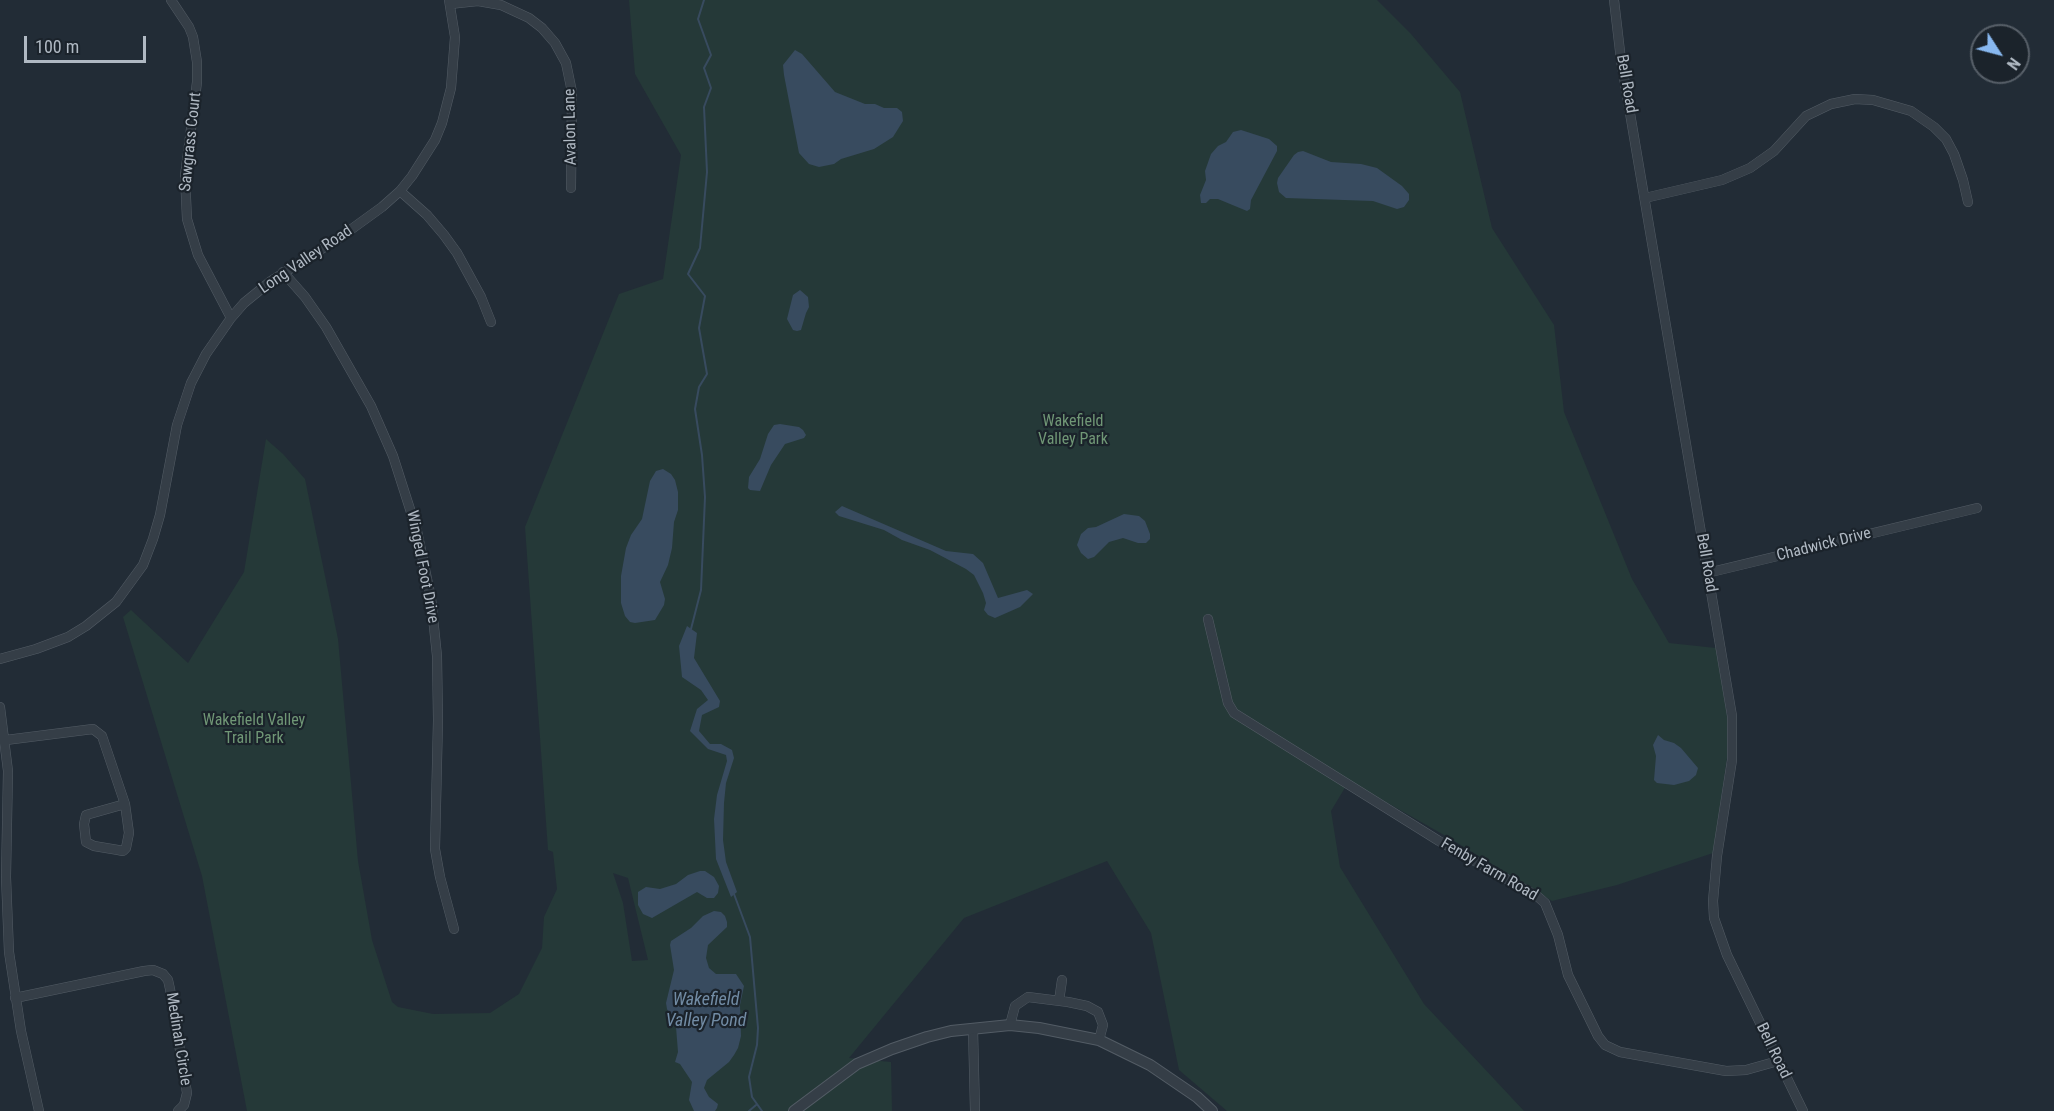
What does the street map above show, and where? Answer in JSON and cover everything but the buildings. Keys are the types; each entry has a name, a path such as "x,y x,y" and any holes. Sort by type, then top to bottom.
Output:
{"street":[{"name":"Sawgrass Court","path":"171,0 189,27 195,44 197,62 197,82 185,176 187,219 198,255 231,318"},
{"name":"Bell Road","path":"1614,0 1621,60 1728,685 1733,741 1732,760 1717,856 1714,918 1727,955 1803,1111"},
{"name":"Avalon Lane","path":"450,2 478,1 501,4 529,18 542,28 555,43 566,63 572,92 571,188"},
{"name":"Long Valley Road","path":"0,659 51,644 86,626 116,602 143,565 153,539 162,504 172,446 184,402 198,367 231,318 244,303 283,272 356,226 400,192 412,176 435,140 451,88 454,24 450,2"},
{"path":"1645,198 1722,180 1750,168 1774,151 1806,116 1831,104 1855,99 1873,100 1904,108 1924,118 1934,127 1946,139 1954,154 1968,202"},
{"path":"400,192 428,215 449,241 481,297 491,322"},
{"name":"Winged Foot Drive","path":"283,272 310,304 360,385 393,456 417,531 431,598 437,656 435,849 454,929"},
{"name":"Chadwick Drive","path":"1707,573 1977,508"},
{"name":"Fenby Farm Road","path":"1208,619 1228,703 1234,713 1440,841 1537,896 1545,903 1568,975 1598,1036 1605,1045 1620,1052 1726,1071 1746,1070 1778,1061"},
{"path":"0,707 6,740 9,791 6,907 9,952 21,1031 39,1111"},
{"path":"6,740 93,729 102,736 125,804 129,833 126,848 123,850 94,846 86,842 84,824 86,815 125,804"},
{"name":"Medinah Circle","path":"15,998 144,971 158,971 163,974 168,980 170,989 187,1093 184,1105 178,1111"},
{"path":"1059,1001 1062,980"},
{"path":"1010,1025 1015,1006 1022,1000 1033,997 1059,1001 1087,1006 1098,1012 1103,1025 1099,1040"},
{"path":"794,1111 857,1064 927,1037 1010,1025 1039,1028 1099,1040 1150,1065 1197,1097 1212,1111"},
{"path":"973,1029 975,1111"}],"green space":[{"name":"Wakefield Valley Park","path":"629,0 1377,0 1411,34 1460,92 1492,228 1554,325 1564,412 1632,579 1669,643 1716,648 1728,722 1727,758 1713,853 1617,885 1552,901 1451,839 1349,781 1331,811 1340,867 1424,1004 1524,1111 1227,1111 1179,1070 1151,933 1107,861 964,918 849,1058 891,1062 892,1111 247,1111 202,876 123,617 131,610 188,663 244,572 266,439 283,454 305,479 338,639 358,861 372,940 392,1002 398,1007 433,1014 490,1013 519,994 542,948 544,917 557,889 553,852 548,850 525,527 619,294 663,279 681,155 635,74","holes":["613,873 628,878 648,960 632,961 623,903"]}],"water":[{"path":"795,50 802,54 835,92 865,104 897,108 902,112 903,121 893,137 874,149 841,159 834,164 819,167 809,164 799,153 784,75 783,65"},
{"path":"1241,130 1269,139 1277,146 1277,151 1251,200 1250,209 1247,211 1218,199 1210,199 1206,203 1201,203 1200,195 1206,180 1205,171 1211,154 1218,146 1226,142 1233,132"},
{"path":"1303,151 1331,162 1361,164 1377,168 1402,186 1409,194 1409,200 1404,207 1397,209 1373,201 1286,198 1279,192 1278,178 1294,155"},
{"path":"800,290 808,297 809,307 801,330 797,331 793,330 787,319 793,295"},
{"path":"774,425 799,427 806,435 804,438 785,444 771,465 760,491 750,490 748,488 749,477 760,459 768,434"},
{"path":"663,469 675,480 678,492 678,510 674,522 672,548 668,565 660,582 665,599 664,605 655,620 635,623 630,622 625,616 621,603 621,576 626,548 631,535 642,519 650,481 656,471"},
{"path":"842,506 946,551 973,554 983,563 998,598 1027,590 1033,594 1020,607 995,618 988,615 984,610 986,603 983,593 974,575 966,569 884,530 839,516 835,512"},
{"path":"1124,514 1139,516 1145,521 1150,534 1150,539 1146,543 1123,538 1109,542 1094,557 1088,559 1081,553 1077,545 1081,534 1088,528 1096,527"},
{"path":"687,626 697,633 694,658 720,701 719,707 702,715 699,731 710,744 721,744 732,750 734,758 726,783 723,840 726,862 737,892 731,897 716,859 714,819 717,795 727,761 726,755 708,749 690,731 697,709 708,700 701,690 682,677 679,646"},
{"path":"1658,735 1681,748 1698,768 1696,775 1689,781 1674,785 1657,783 1654,780 1656,756 1653,745"},
{"path":"705,871 714,877 719,886 714,898 707,898 697,892 652,918 643,914 638,905 638,892 646,887 660,889 676,884 688,875"},
{"name":"Wakefield Valley Pond","path":"714,911 721,912 725,916 727,927 708,945 706,958 709,968 716,974 736,974 744,986 740,1005 741,1036 734,1055 707,1080 704,1088 709,1097 718,1104 717,1108 715,1111 694,1111 689,1100 692,1082 680,1064 675,1062 678,1052 676,1027 666,1003 674,970 670,945 671,941 691,928 703,916"}],"waterway":[{"path":"691,629 701,590 705,497 695,409 699,387 707,374 699,328 705,296 688,274 700,248 707,172 704,107 711,88 704,68 711,55 698,19 704,0"},
{"path":"734,894 750,937 758,1028 757,1045 749,1077 752,1097 762,1111"},
{"path":"749,1111 756,1105"}],"park label":[{"name":"Wakefield Valley Trail Park","path":"254,730"}]}
